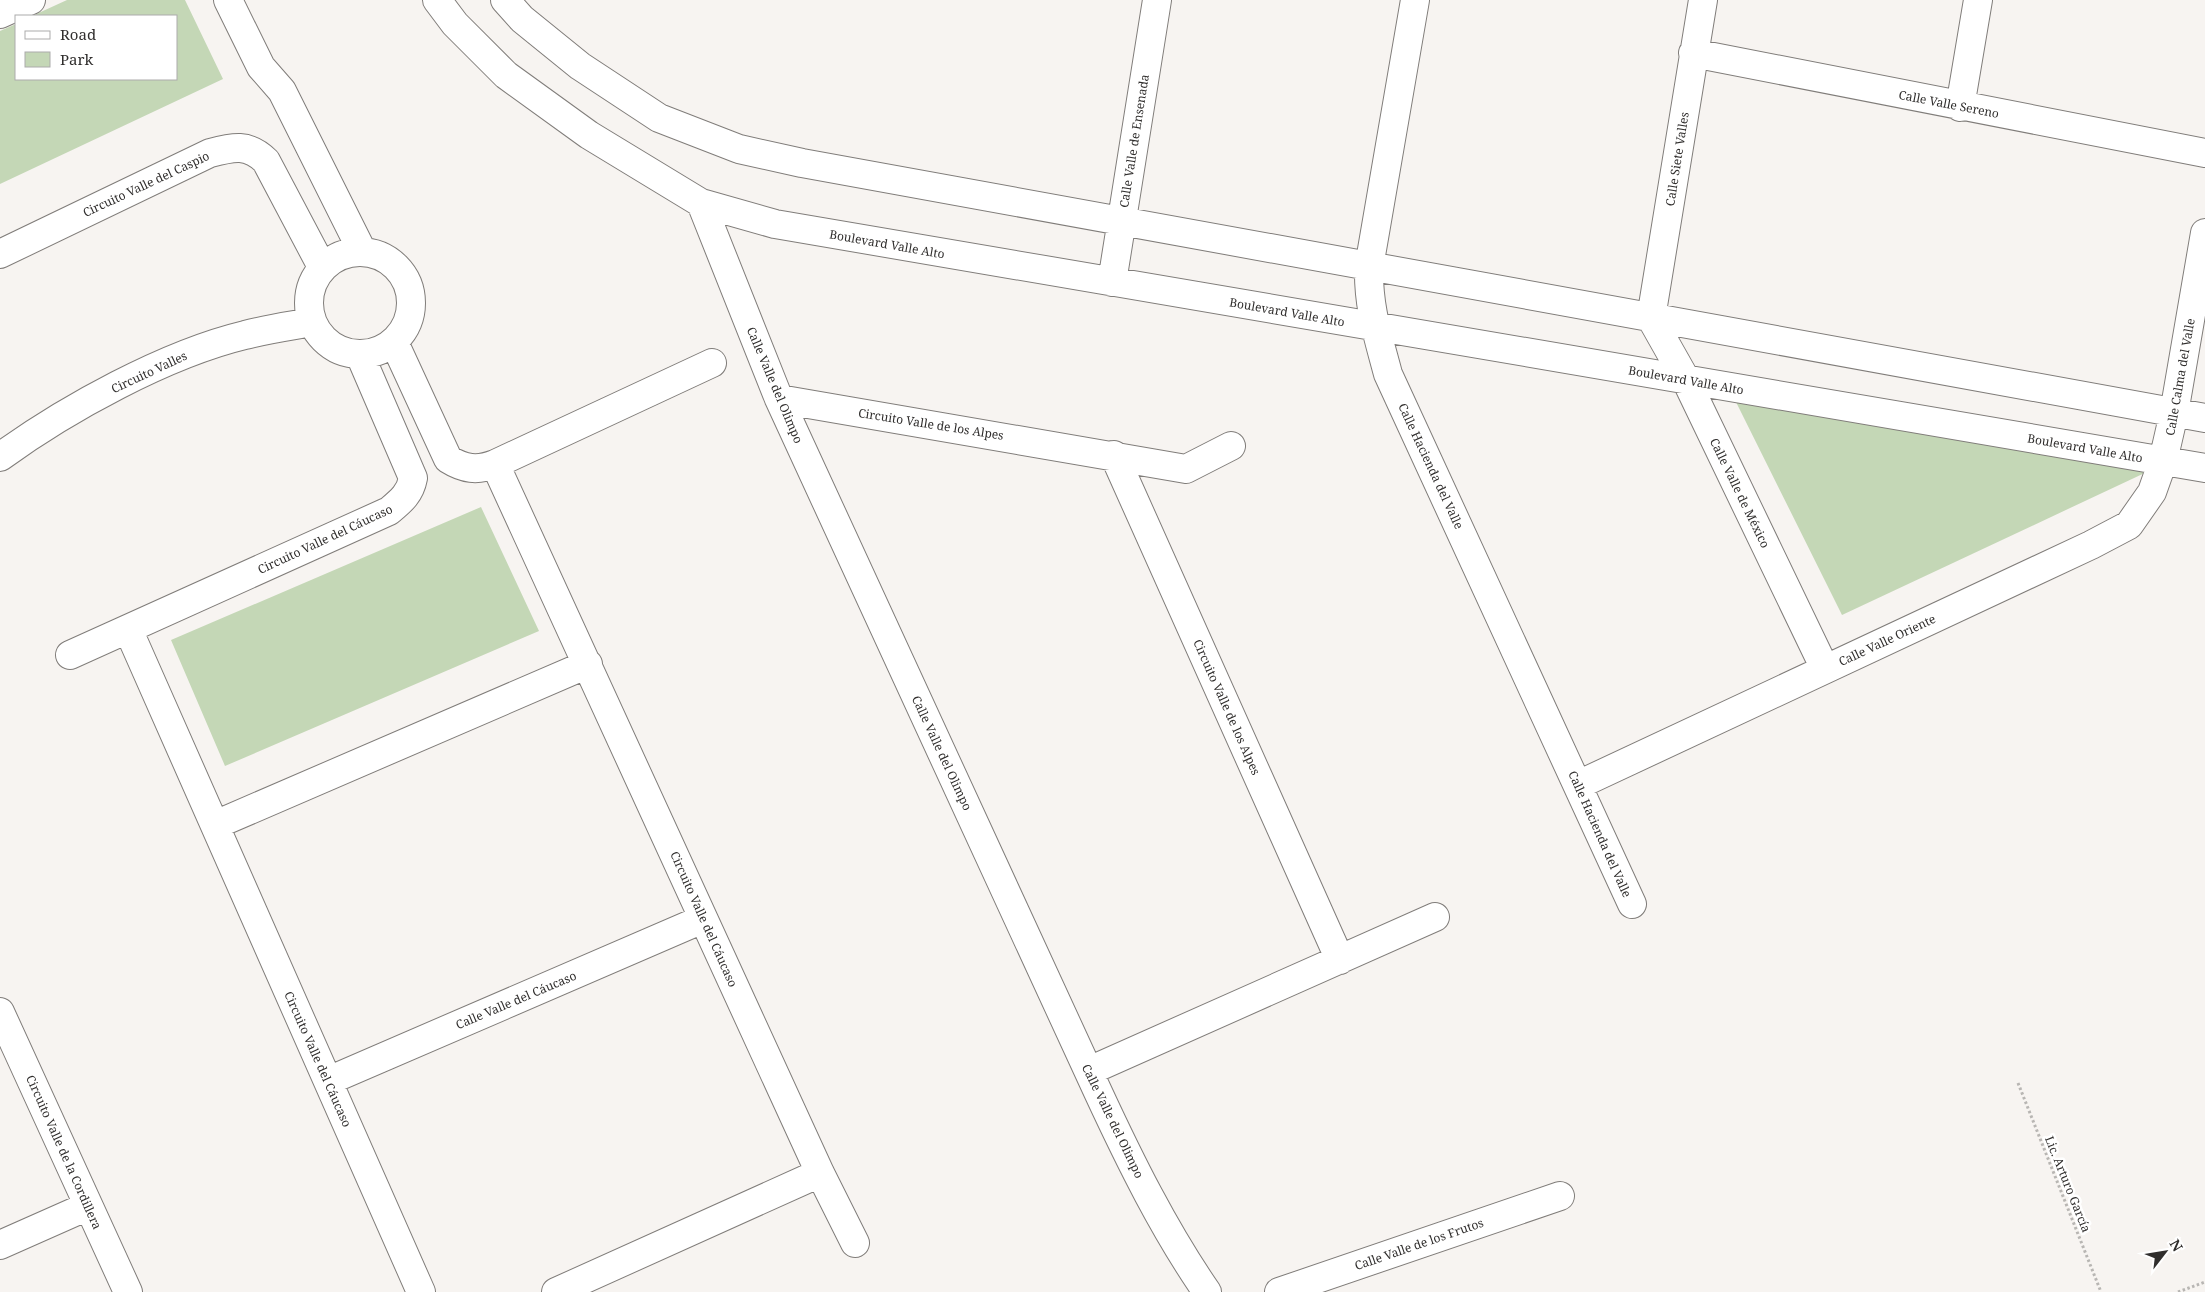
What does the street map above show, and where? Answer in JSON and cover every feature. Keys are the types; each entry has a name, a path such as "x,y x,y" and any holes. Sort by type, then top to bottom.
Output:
{"street":[{"path":"0,14 31,0"},
{"path":"228,0 261,67 282,91 362,251"},
{"name":"Boulevard Valle Alto","path":"437,0 456,24 506,75 588,135 701,203 774,224 2205,468"},
{"path":"505,0 522,19 580,66 658,118 739,149 802,163 2205,418"},
{"name":"Calle Valle de Ensenada","path":"1112,282 1157,0"},
{"name":"Calle Hacienda del Valle","path":"1415,0 1369,267 1369,297 1376,327 1388,374 1632,904"},
{"name":"Calle Siete Valles","path":"1652,318 1703,0"},
{"path":"1960,107 1978,0"},
{"name":"Calle Valle Sereno","path":"1694,53 1960,107 2205,153"},
{"name":"Circuito Valle del Caspio","path":"0,254 210,153 228,148 247,148 257,152 266,161 322,267"},
{"name":"Calle Valle del Olimpo","path":"701,203 779,399 1127,1154 1207,1292"},
{"name":"Calle Calma del Valle","path":"2163,461 2174,413 2205,233"},
{"path":"362,251 381,256 394,264 403,275 409,288 411,303 409,317 403,330 394,342 383,348 360,354 345,352 331,345 312,322 308,306 310,291 322,267 341,254 362,251"},
{"name":"Calle Valle de México","path":"1652,318 1686,380 1825,670"},
{"name":"Circuito Valles","path":"0,456 32,434 112,389 183,355 244,335 312,322"},
{"path":"394,342 448,459 458,465 471,469 482,469 495,464 712,364"},
{"name":"Circuito Valle del Cáucaso","path":"70,655 389,511 411,490 413,478 360,354"},
{"name":"Circuito Valle de los Alpes","path":"779,399 1114,455 1186,469 1232,446"},
{"name":"Circuito Valle de los Alpes","path":"1114,455 1340,960"},
{"name":"Calle Valle Oriente","path":"1578,786 2091,545 2129,525 2152,492 2163,461"},
{"name":"Circuito Valle del Cáucaso","path":"495,464 820,1173 855,1243"},
{"name":"Circuito Valle del Cáucaso","path":"128,629 421,1292"},
{"path":"215,825 588,664"},
{"path":"1089,1071 1435,917"},
{"name":"Calle Valle del Cáucaso","path":"328,1081 703,919"},
{"name":"Circuito Valle de la Cordillera","path":"0,1012 128,1292"},
{"path":"556,1292 820,1173"},
{"name":"Calle Valle de los Frutos","path":"1278,1292 1560,1196"},
{"path":"0,1245 88,1206"}],"path":[{"name":"Lic. Arturo García","path":"2018,1083 2102,1292"},
{"path":"2178,1292 2205,1282"}],"green space":[{"path":"67,0 185,0 223,79 0,184 0,31 15,24 15,80 178,80 178,15 34,15"},
{"path":"1735,400 2149,471 1842,615"},
{"path":"481,507 539,631 225,766 171,640"}]}
